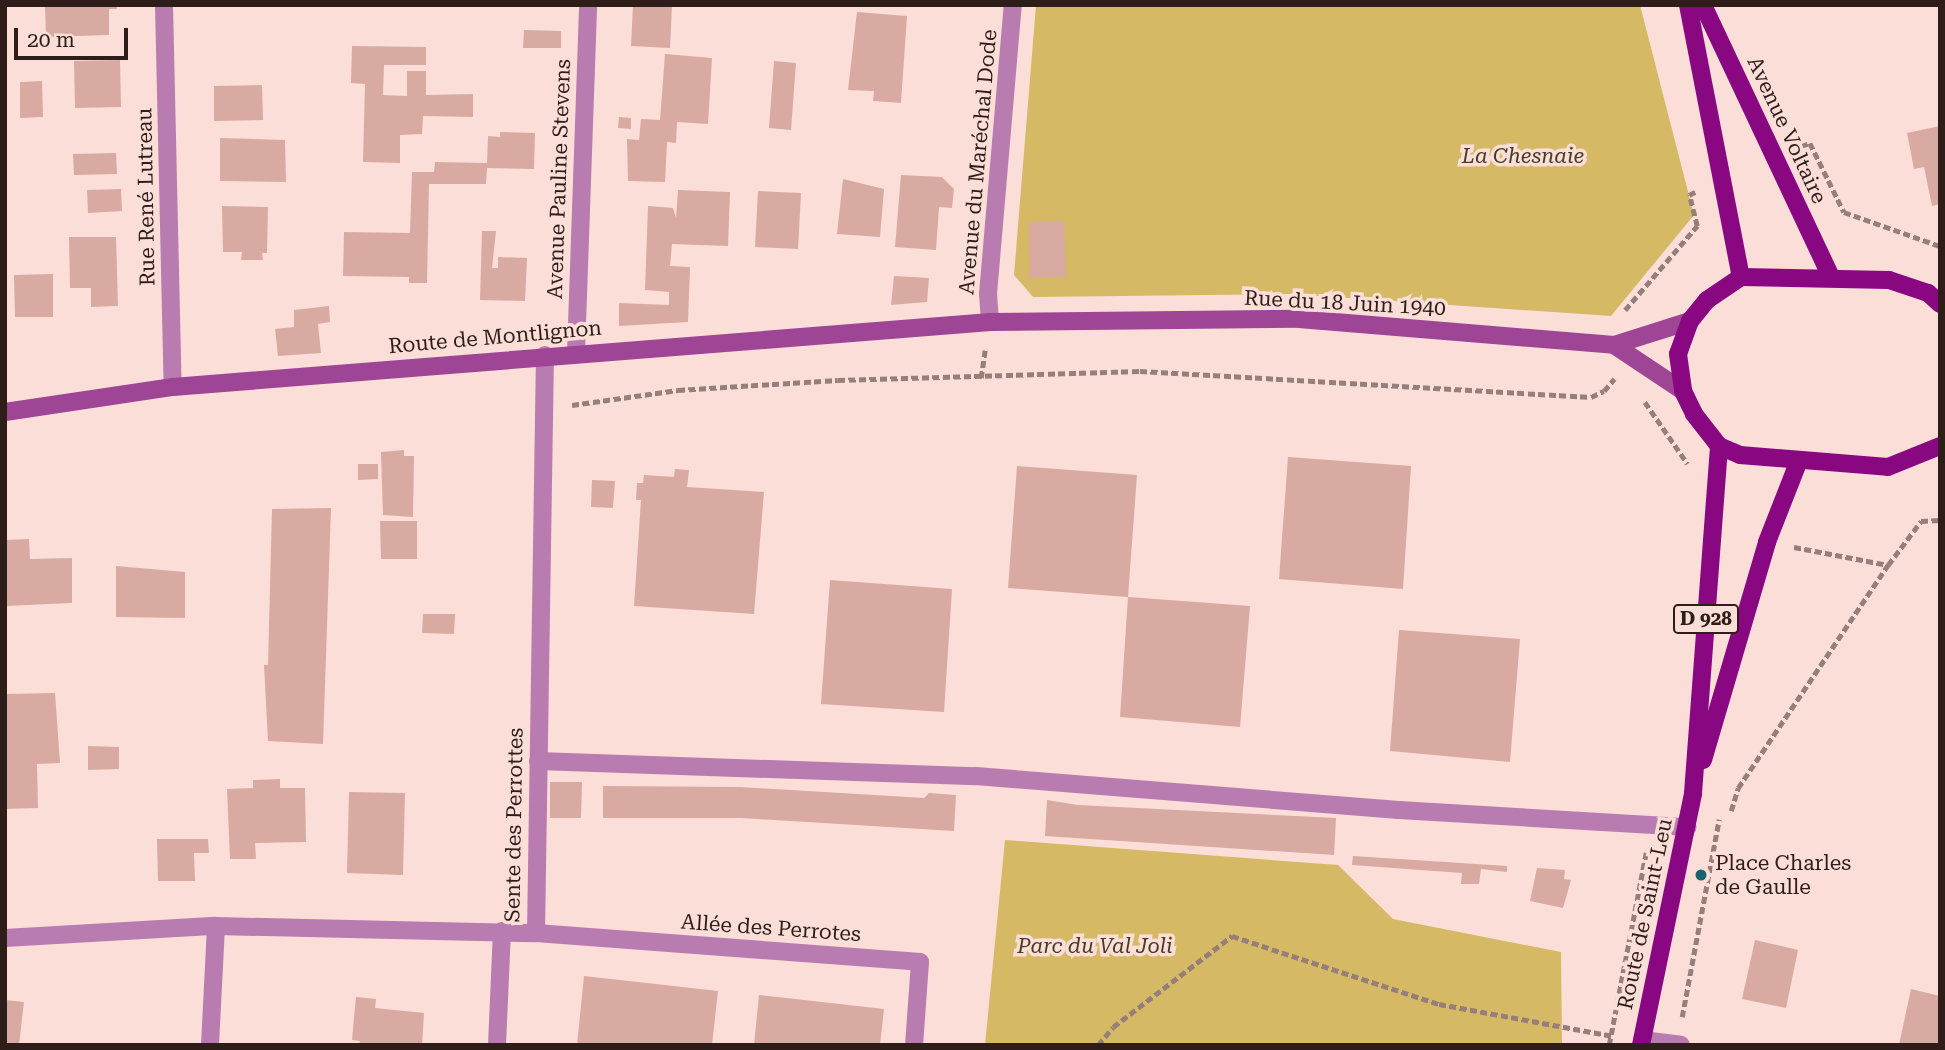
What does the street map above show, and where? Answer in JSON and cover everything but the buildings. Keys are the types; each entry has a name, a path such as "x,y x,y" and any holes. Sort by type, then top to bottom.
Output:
{"main road":[{"path":"1688,5 1741,277"},
{"name":"Avenue Voltaire","path":"1703,5 1830,275"},
{"path":"1940,304 1928,293 1889,279 1830,275 1741,277 1724,284 1690,321 1678,354 1683,391 1719,446 1740,456 1798,463 1888,467 1940,446"},
{"name":"Rue du 18 Juin 1940","path":"990,322 1299,319 1614,345 1683,391"},
{"path":"1614,345 1690,321"},
{"name":"Route de Montlignon","path":"5,412 173,387 545,355 990,322"},
{"name":"Route de Saint-Leu","path":"1641,1042 1693,793 1719,446"},
{"name":"Route de Saint-Leu","path":"1693,793 1767,542 1798,463"}],"street":[{"name":"Rue René Lutreau","path":"164,5 173,387"},
{"name":"Avenue Pauline Stevens","path":"576,354 588,5"},
{"name":"Avenue du Maréchal Dode","path":"990,322 988,294 1013,5"},
{"name":"Sente des Perrottes","path":"5,938 216,926 536,933 545,355"},
{"path":"538,761 976,776 1398,810 1687,827"},
{"path":"210,1045 216,926"},
{"path":"497,1045 502,931"},
{"name":"Allée des Perrotes","path":"536,933 919,962 914,1045"},
{"path":"1641,1042 1681,1045"}],"path":[{"path":"1775,158 1810,143 1844,212 1940,246"},
{"path":"1620,316 1698,226 1689,195 1722,179"},
{"path":"544,408 678,390 772,384 1140,371 1591,397 1604,391 1613,379 1622,383"},
{"path":"1640,393 1692,469"},
{"path":"1731,811 1738,788 1888,565 1921,521 1940,520"},
{"path":"1783,545 1888,565"},
{"path":"1609,1045 1655,824"},
{"path":"1098,1045 1113,1027 1232,936 1440,1004 1641,1042"}],"green space":[{"name":"La Chesnaie","path":"1036,5 1640,5 1694,215 1611,316 1290,294 1033,297 1014,275"},
{"name":"Parc du Val Joli","path":"1005,840 1338,865 1393,919 1561,952 1562,1045 985,1045"}],"place":[{"name":"Place Charles de Gaulle","path":"1701,875"}]}
